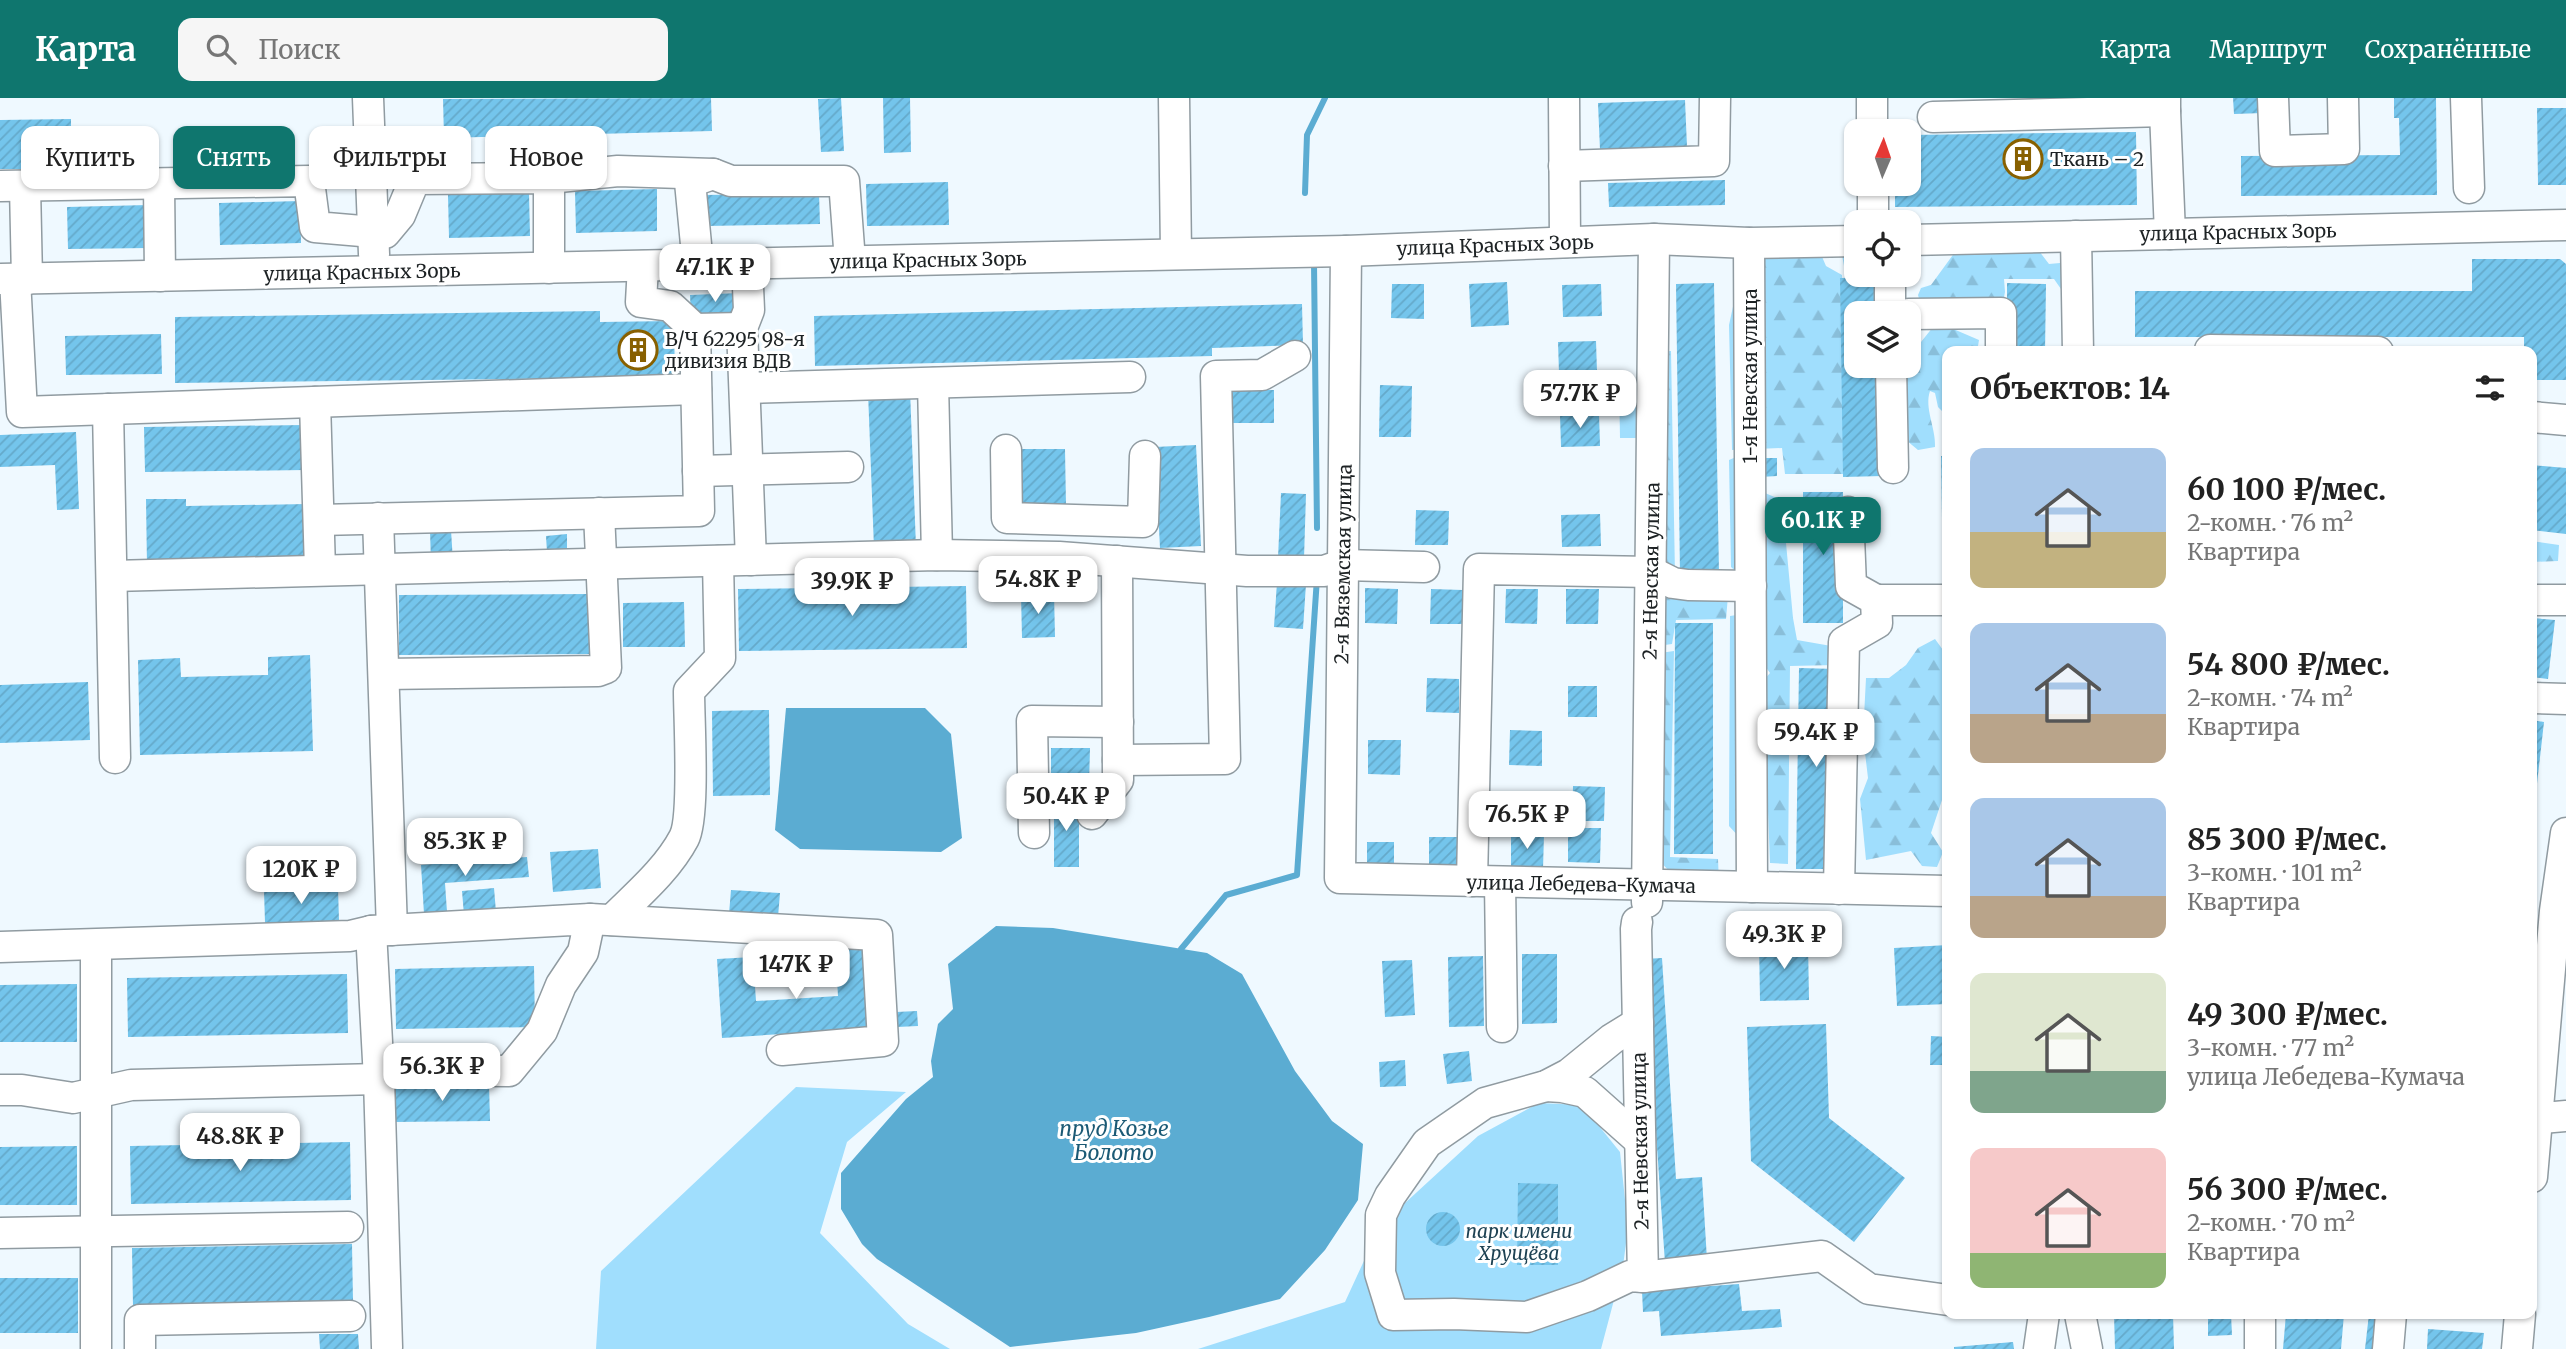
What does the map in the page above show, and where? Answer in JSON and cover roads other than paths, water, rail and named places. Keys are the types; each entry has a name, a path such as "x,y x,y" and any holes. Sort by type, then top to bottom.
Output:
{"street":[{"path":"368,98 375,271"},
{"path":"1174,98 1176,254"},
{"path":"1564,98 1565,242"},
{"path":"1564,166 1714,161 1715,98"},
{"path":"1872,98 1872,119"},
{"path":"2273,98 2276,151 2344,149 2343,98"},
{"path":"2466,98 2469,188"},
{"path":"1933,117 2165,105 2170,234"},
{"path":"607,173 713,174 731,181 844,181 850,261"},
{"path":"698,265 690,182 713,174"},
{"path":"160,276 159,184 309,181 315,228 385,233 400,215 415,179 485,178"},
{"path":"13,186 14,279 22,412 696,389"},
{"path":"549,268 550,189"},
{"name":"улица Красных Зорь","path":"1921,240 2566,225"},
{"path":"2076,236 2077,346"},
{"name":"улица Красных Зорь","path":"14,279 1346,251 1654,239 1749,243 1844,241"},
{"name":"2-я Невская улица","path":"1643,1277 1636,929 1643,903 1651,572 1654,239"},
{"name":"1-я Невская улица","path":"1749,243 1752,887"},
{"name":"2-я Вяземская улица","path":"1340,878 1346,251"},
{"path":"747,264 749,310 743,328 751,560"},
{"path":"643,266 641,302 670,306 695,329 743,328"},
{"path":"1921,314 2001,313 2001,346"},
{"path":"319,520 699,511 695,329"},
{"path":"1118,760 1225,759 1216,376 1262,375 1295,356"},
{"path":"744,388 1130,377"},
{"path":"1891,378 1893,468"},
{"path":"933,383 937,555"},
{"path":"315,402 320,570"},
{"path":"108,409 115,758"},
{"path":"2537,417 2566,420"},
{"path":"1006,450 1007,518 1143,522 1145,456"},
{"path":"698,471 848,467"},
{"path":"1847,512 1852,586 1877,600 1942,600"},
{"path":"384,674 598,671 606,668 599,513"},
{"path":"378,518 384,674 379,1079 387,1347"},
{"path":"1092,814 1118,780 1113,561 1109,521"},
{"path":"112,576 937,555 1059,557 1222,569 1316,571 1342,565 1424,567"},
{"path":"0,1090 22,1090 74,1098 131,1085 379,1079 391,1070 509,1071 542,1031 561,985 601,920 655,877 685,836 689,797 689,691 720,658 718,561"},
{"path":"1502,1027 1486,882 1479,569 1651,572 1673,583 1751,586"},
{"path":"1839,889 1844,642 1877,624 1877,600"},
{"path":"2537,600 2566,600"},
{"path":"2537,698 2566,699"},
{"path":"1034,833 1032,721 1118,722"},
{"path":"2537,1154 2545,1118 2556,1024 2551,911 2566,833"},
{"name":"улица Лебедева-Кумача","path":"1340,878 1486,882 1643,903 1752,887 1942,891"},
{"path":"0,947 350,936 382,930 601,920 877,935 883,1041 782,1050"},
{"path":"96,946 96,1349"},
{"path":"1637,1023 1569,1074 1546,1086 1485,1103 1427,1143 1390,1196 1381,1215 1380,1273 1394,1315 1527,1317 1588,1296 1630,1276 1643,1277 1822,1256 1869,1289 1942,1299"},
{"path":"1546,1086 1586,1092 1640,1141"},
{"path":"0,1233 96,1229 348,1227"},
{"path":"140,1349 140,1320 350,1316"},
{"path":"2039,1349 2043,1319"},
{"path":"2081,1319 2087,1349"},
{"path":"2260,1319 2260,1349"},
{"path":"2388,1349 2391,1319"},
{"path":"2518,1349 2521,1319"}],"water":[{"path":"786,708 925,708 951,734 962,838 941,852 800,849 775,830"},
{"name":"пруд Козье Болото","path":"996,926 1053,928 1207,953 1242,974 1295,1071 1332,1121 1363,1144 1358,1200 1325,1250 1280,1299 1136,1333 1010,1347 877,1259 862,1244 841,1209 841,1173 906,1099 933,1077 931,1061 938,1024 953,1009 948,964"}],"waterway":[{"path":"1305,193 1307,135 1325,98"},
{"path":"1314,263 1317,528"},
{"path":"1181,949 1226,895 1297,875 1317,578"}],"place":[{"name":"Ткань – 2","path":"2023,159"},
{"name":"В/Ч 62295 98-я дивизия ВДВ","path":"638,350"}],"park label":[{"name":"парк имени Хрущёва","path":"1519,1242"}]}
